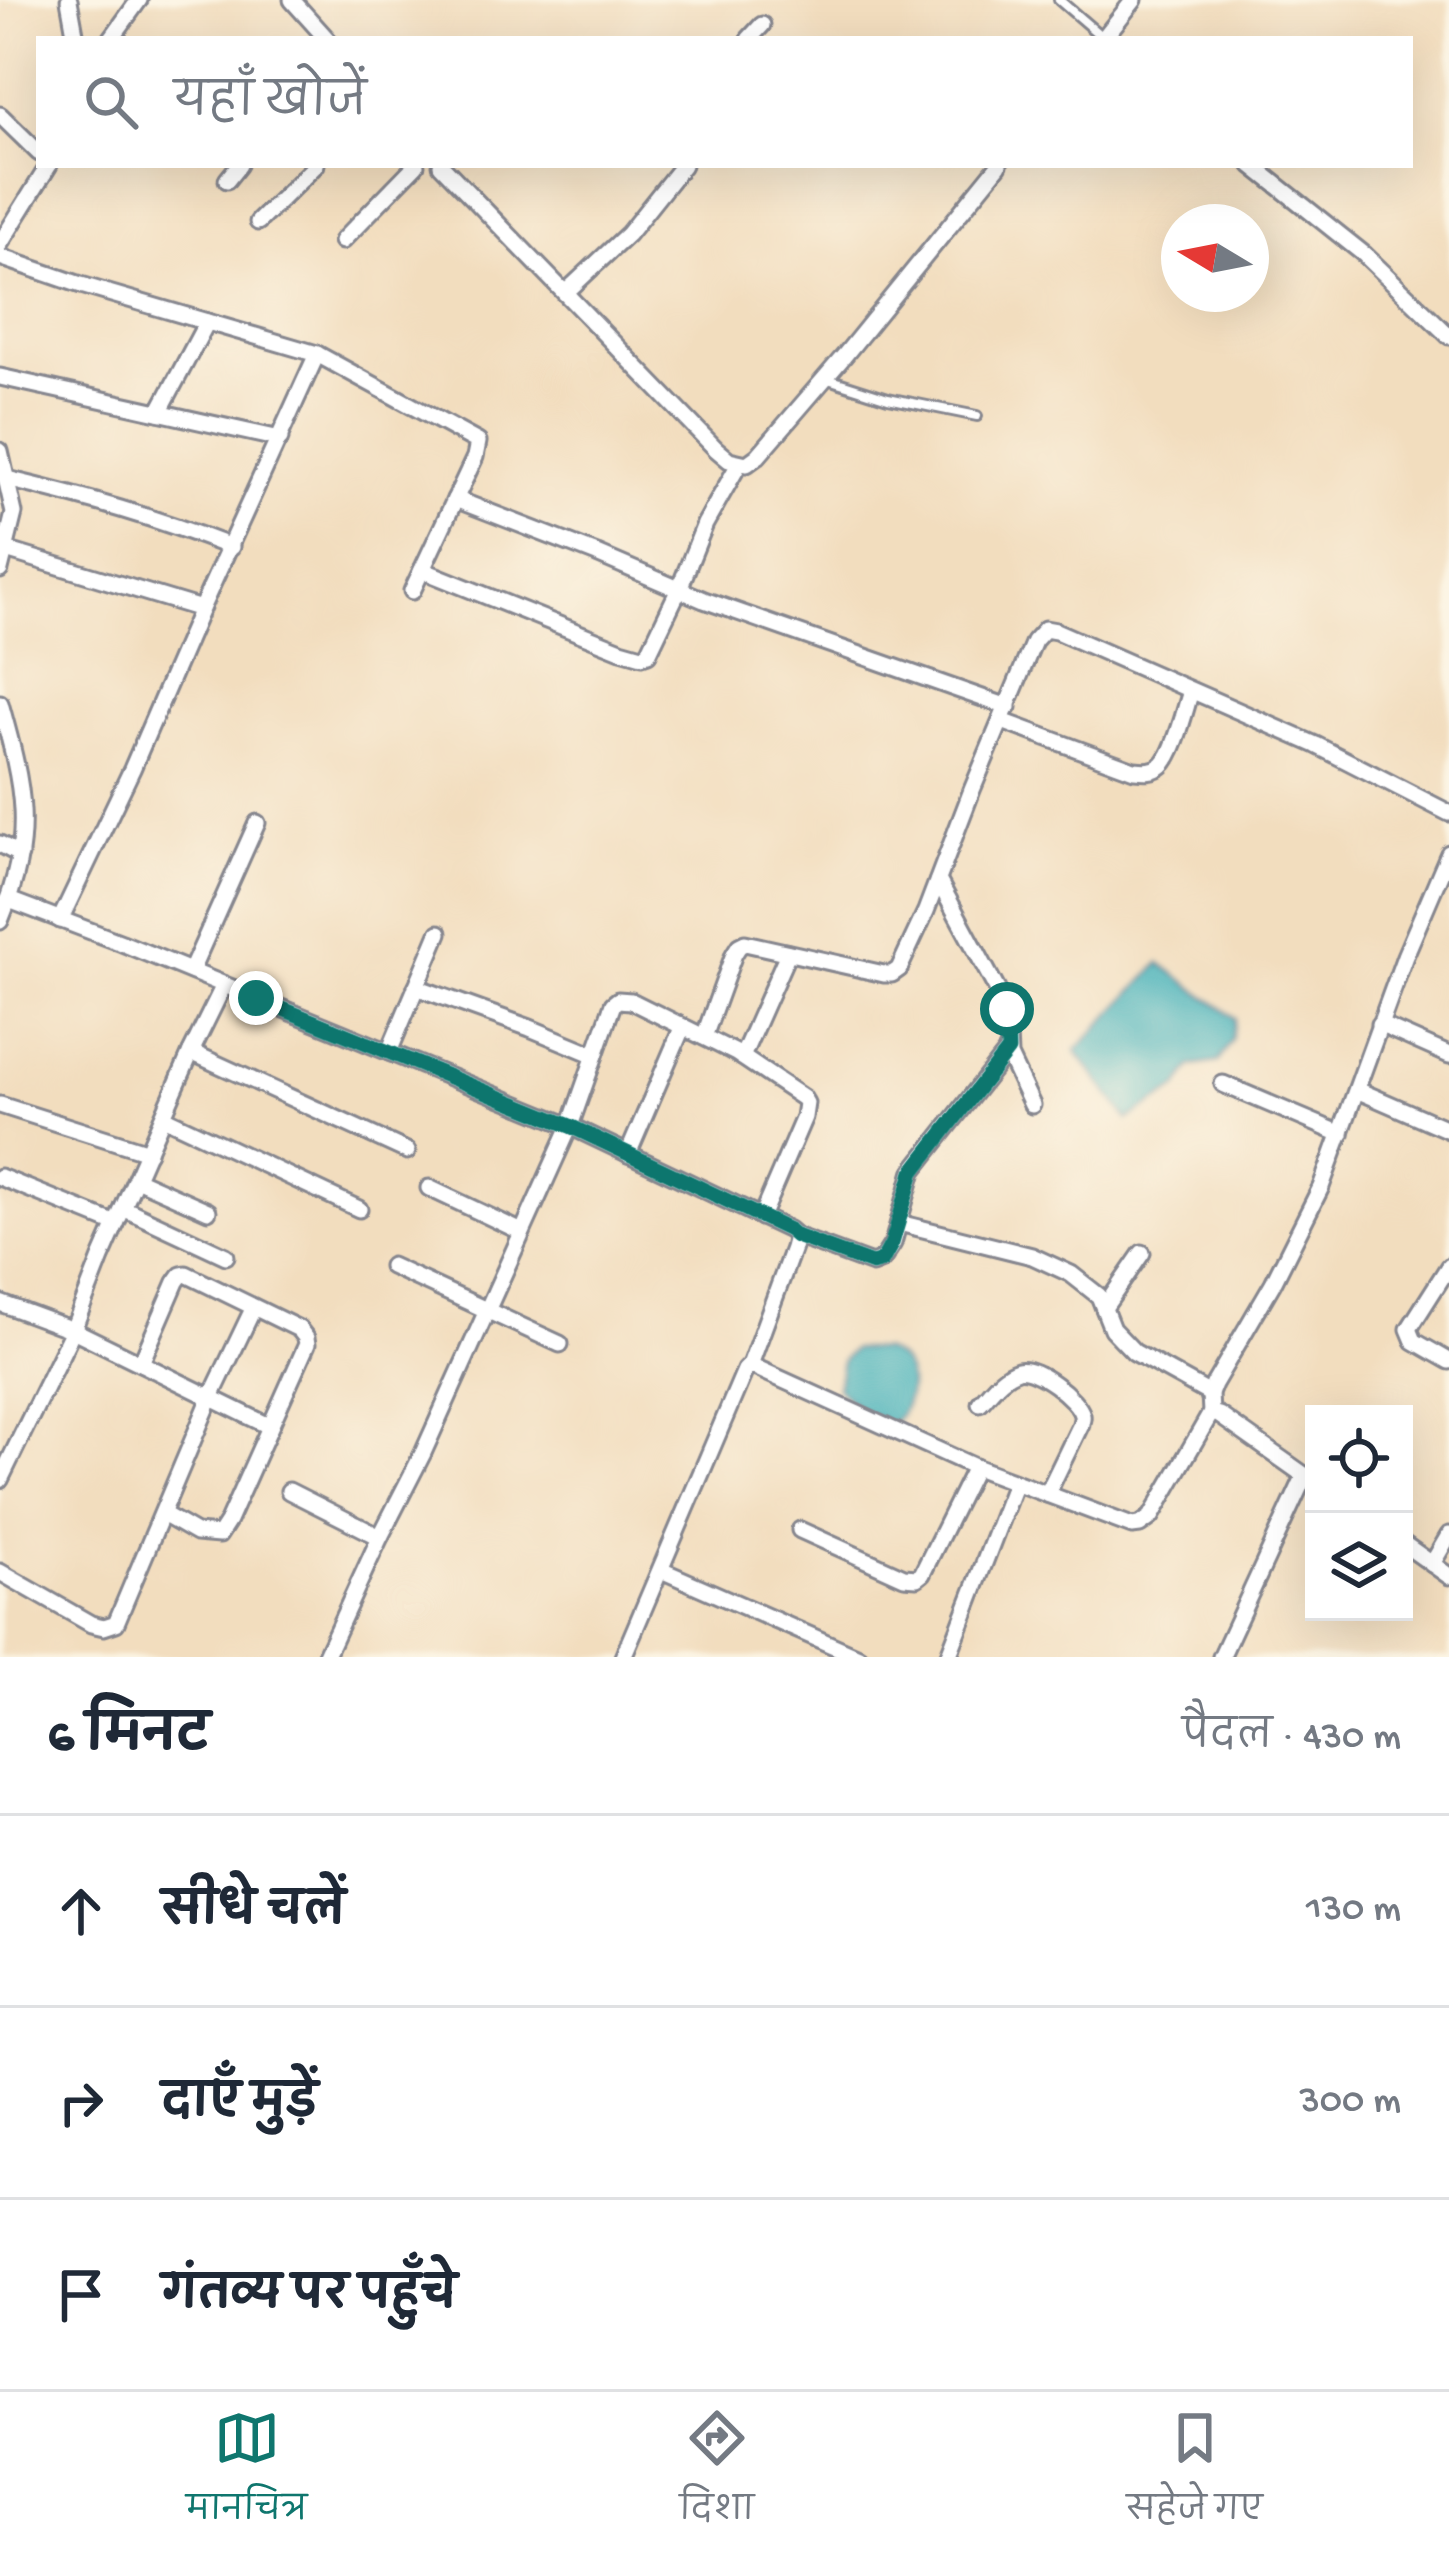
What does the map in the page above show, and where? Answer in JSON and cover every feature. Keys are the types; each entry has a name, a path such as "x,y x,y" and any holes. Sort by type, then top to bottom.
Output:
{"street":[{"path":"68,0 75,36"},
{"path":"113,36 139,0"},
{"path":"292,0 324,36"},
{"path":"1105,36 1134,0"},
{"path":"752,36 761,26"},
{"path":"0,115 36,150"},
{"path":"0,244 48,168"},
{"path":"227,180 237,168"},
{"path":"259,223 313,168"},
{"path":"342,241 413,168"},
{"path":"445,168 716,449 739,464 758,456 997,168"},
{"path":"565,292 635,226 679,168"},
{"path":"1256,168 1365,255 1449,336"},
{"path":"0,257 317,354 478,442 412,591"},
{"path":"159,412 207,322"},
{"path":"60,920 317,354"},
{"path":"0,377 280,439"},
{"path":"0,451 14,513 0,570"},
{"path":"422,570 620,650 648,654 705,524 739,464"},
{"path":"7,479 156,518 231,547"},
{"path":"455,499 1005,714 1134,770 1161,766 1191,692"},
{"path":"6,550 201,609"},
{"path":"704,1037 739,946 753,944 884,974 899,969 1034,641 1045,629 1316,745 1449,813"},
{"path":"0,703 24,805 20,855 0,921"},
{"path":"191,971 257,823"},
{"path":"0,844 20,855"},
{"path":"751,1365 975,1467 1125,1525 1140,1525 1151,1517 1211,1413 1210,1394 1298,1238 1449,853"},
{"path":"938,880 1007,1009 1008,1050 1032,1105"},
{"path":"9,900 570,1126 796,1236 878,1264 892,1243 913,1172 1008,1050"},
{"path":"389,1052 439,933"},
{"path":"742,1057 788,953"},
{"path":"0,1480 73,1330 224,985"},
{"path":"416,987 595,1054"},
{"path":"326,1657 570,1126 618,1000 632,1001 742,1057 806,1103 761,1217"},
{"path":"1379,1024 1449,1055"},
{"path":"628,1154 682,1028"},
{"path":"191,1052 407,1151"},
{"path":"1223,1084 1341,1134"},
{"path":"1357,1090 1449,1130"},
{"path":"0,1105 148,1152"},
{"path":"163,1117 359,1209"},
{"path":"0,1177 226,1256"},
{"path":"136,1179 208,1210"},
{"path":"429,1189 522,1232"},
{"path":"899,1223 1032,1256 1071,1274 1099,1296 1112,1329 1134,1352 1210,1394"},
{"path":"623,1657 751,1365 796,1236"},
{"path":"1104,1308 1142,1252"},
{"path":"391,1265 560,1344"},
{"path":"1449,1266 1409,1330 1414,1341 1449,1361"},
{"path":"140,1363 182,1275 299,1329 307,1344 219,1535 196,1533 163,1514"},
{"path":"0,1303 73,1330 269,1426"},
{"path":"0,1572 91,1624 111,1627 116,1623 253,1309"},
{"path":"980,1402 1005,1376 1025,1369 1071,1398 1083,1416 1081,1424 1047,1494"},
{"path":"1211,1413 1305,1475"},
{"path":"800,1530 917,1578 975,1467"},
{"path":"948,1657 1015,1483"},
{"path":"1221,1657 1305,1489"},
{"path":"289,1491 380,1537"},
{"path":"1432,1564 1449,1535"},
{"path":"1413,1550 1449,1576"},
{"path":"661,1570 859,1657"}],"lane":[{"path":"1059,0 1100,36"},
{"path":"824,378 888,398 977,416"}],"water":[{"path":"1160,963 1235,1018 1231,1041 1218,1062 1192,1066 1178,1088 1128,1120 1076,1051"},
{"path":"853,1349 889,1353 906,1370 907,1399 891,1424 862,1412 837,1388 842,1360"}],"route":[{"path":"256,998 570,1126 796,1236 872,1264 882,1261 892,1243 913,1172 1008,1050 1007,1009"}]}
